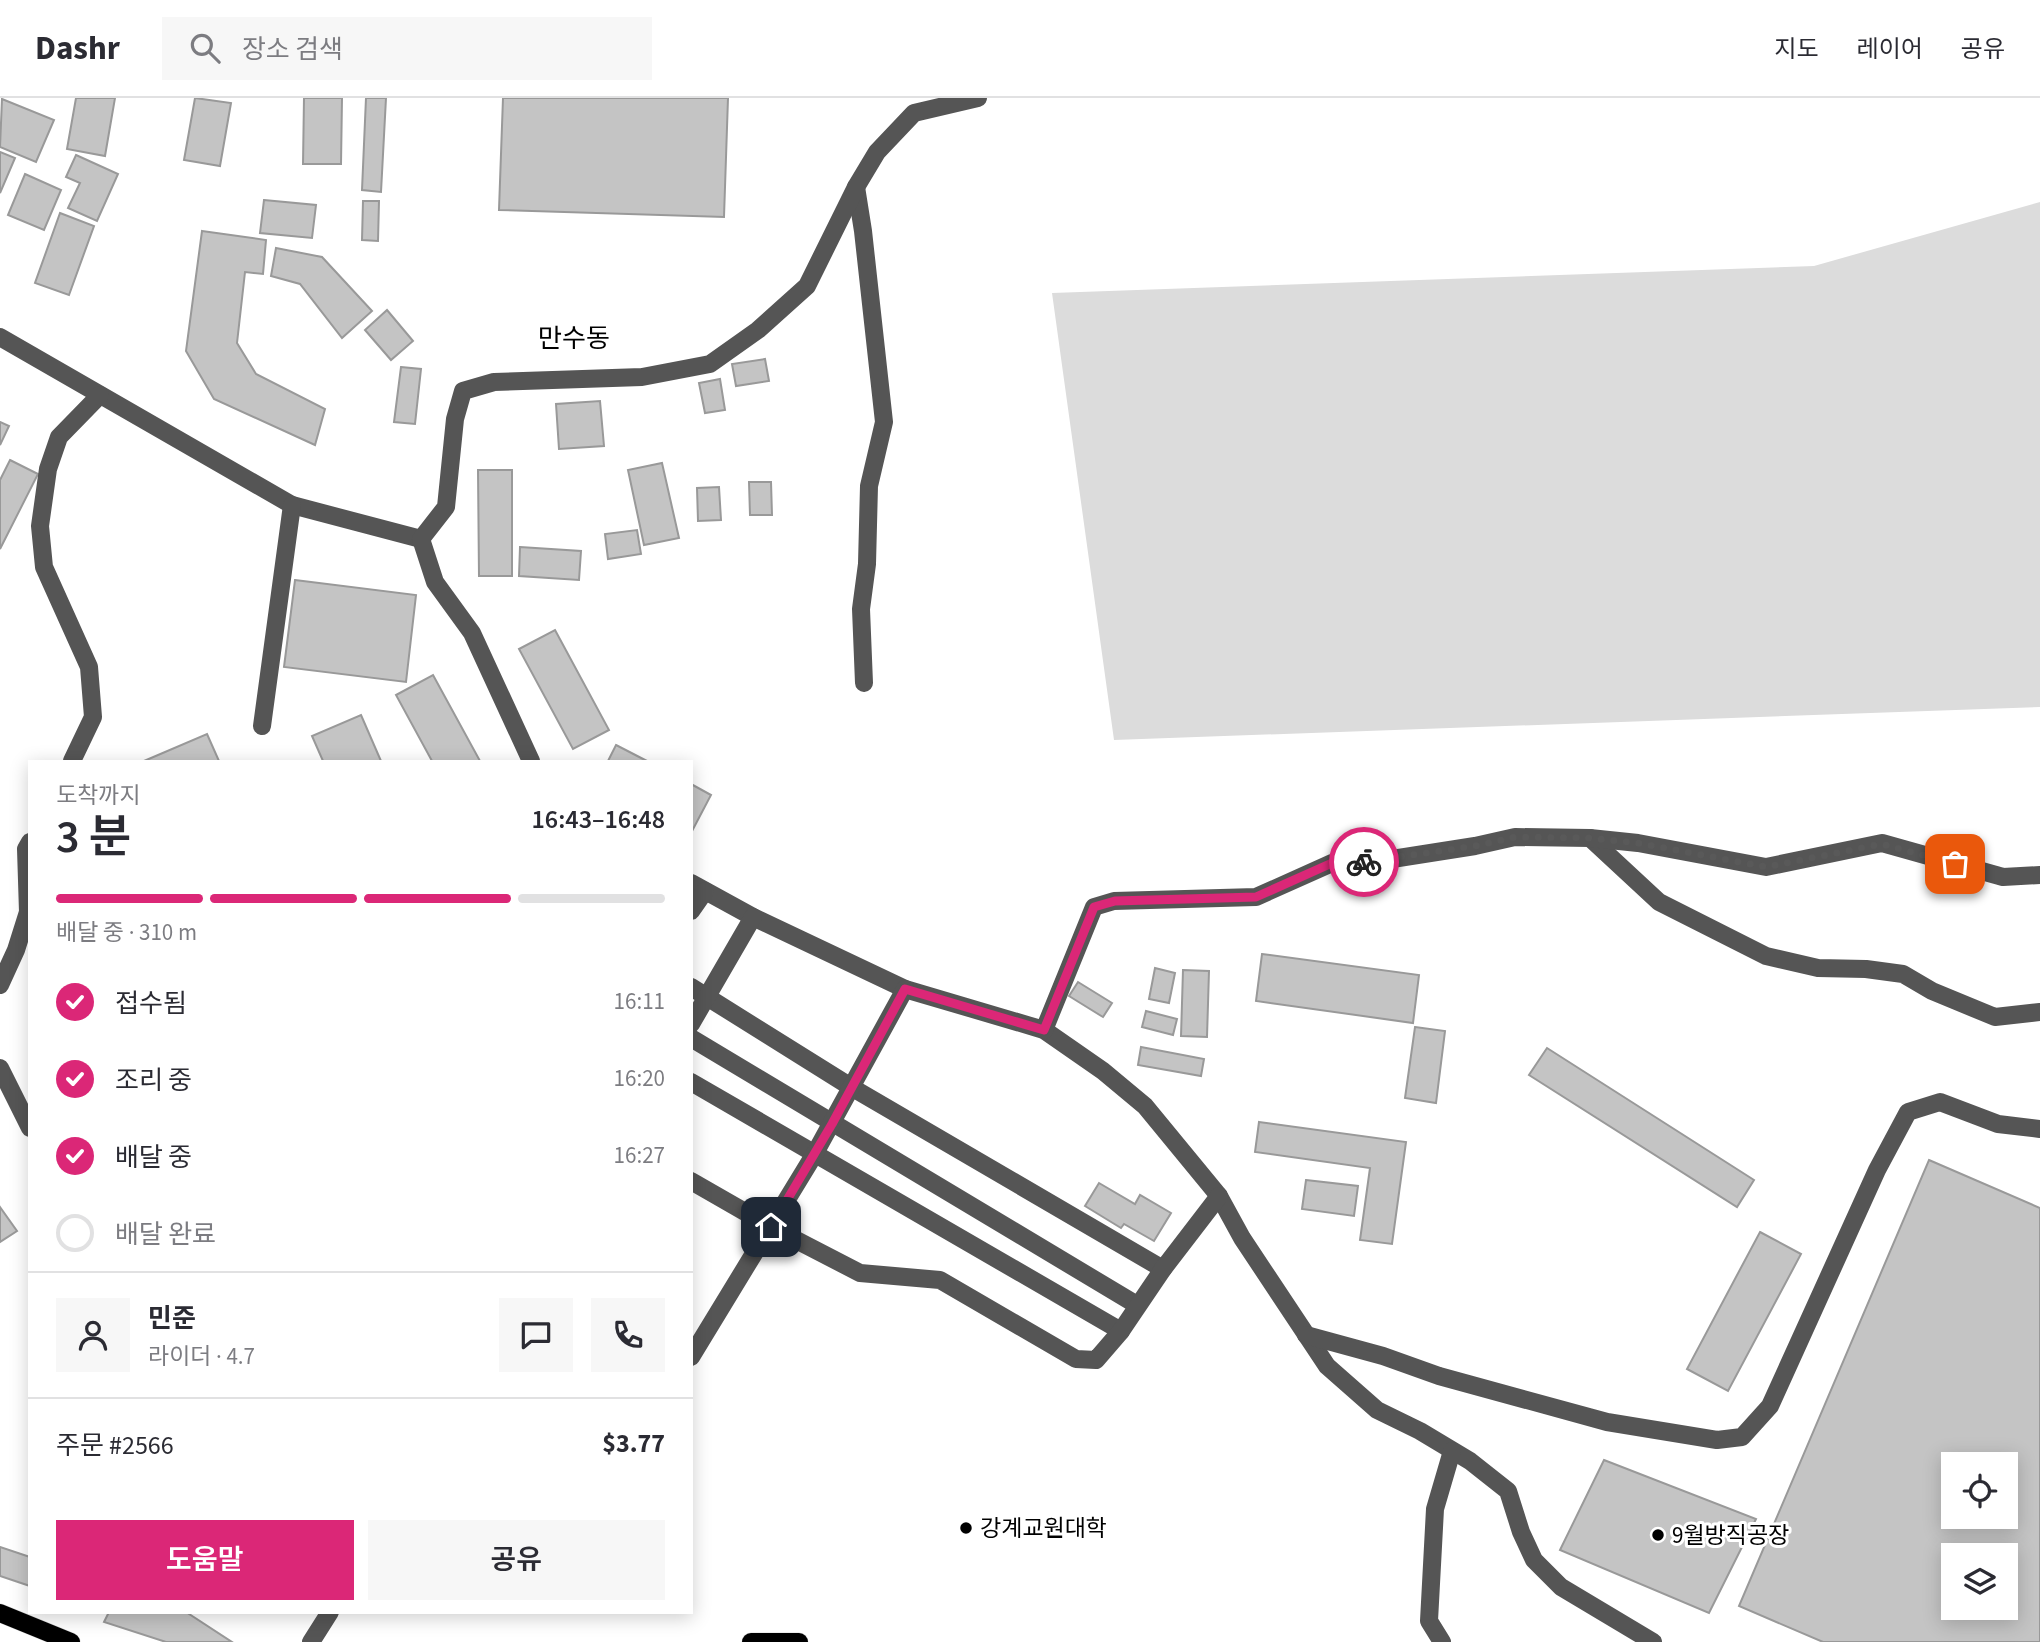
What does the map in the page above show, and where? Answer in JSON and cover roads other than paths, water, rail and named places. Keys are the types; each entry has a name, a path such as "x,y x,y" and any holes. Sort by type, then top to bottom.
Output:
{"main road":[{"path":"0,1613 71,1642"},
{"path":"751,1642 799,1642"}],"street":[{"path":"421,539 446,507 455,419 463,391 494,382 642,377 710,364 758,330 807,286 856,187 877,152 914,113 978,98"},
{"path":"856,187 884,422 869,486 867,564 861,610 864,683"},
{"path":"0,337 292,505 421,539"},
{"path":"72,760 93,717 89,667 44,567 40,526 48,469 60,437 100,395"},
{"path":"262,726 292,505"},
{"path":"421,539 435,582 472,633 531,760"},
{"path":"1044,1030 1094,907 1115,901 1256,897 1332,863 1373,862 1515,837 1590,838 1638,843 1766,867 1882,844 2003,877 2040,875"},
{"path":"1590,838 1659,902 1766,956 1818,968 1866,969 1903,974 1932,991 1995,1017 2040,1012"},
{"path":"0,985 16,950 28,912 28,846"},
{"path":"693,904 698,887 753,917 905,989 1044,1030 1103,1071 1144,1106 1219,1196 1242,1238 1327,1366 1377,1410 1420,1431 1508,1491 1521,1532 1534,1560 1561,1587 1653,1642"},
{"path":"693,1021 753,917"},
{"path":"693,988 851,1087 1163,1269"},
{"path":"693,1354 814,1155 905,989"},
{"path":"693,1039 1137,1305"},
{"path":"0,1068 28,1124"},
{"path":"693,1083 1121,1331"},
{"path":"1306,1335 1383,1356 1439,1376 1607,1422 1717,1440 1742,1437 1770,1406 1877,1170 1908,1112 1940,1102 1998,1124 2040,1129"},
{"path":"693,1182 771,1227 860,1273 940,1280 1076,1359 1096,1360 1121,1331 1163,1269 1219,1196"},
{"path":"1442,1642 1429,1621 1435,1509 1452,1451"},
{"path":"311,1642 329,1614"}],"place":[{"name":"강계교원대학","path":"966,1528"},
{"name":"9월방직공장","path":"1658,1535"}],"district":[{"name":"만수동","path":"574,338"}]}
